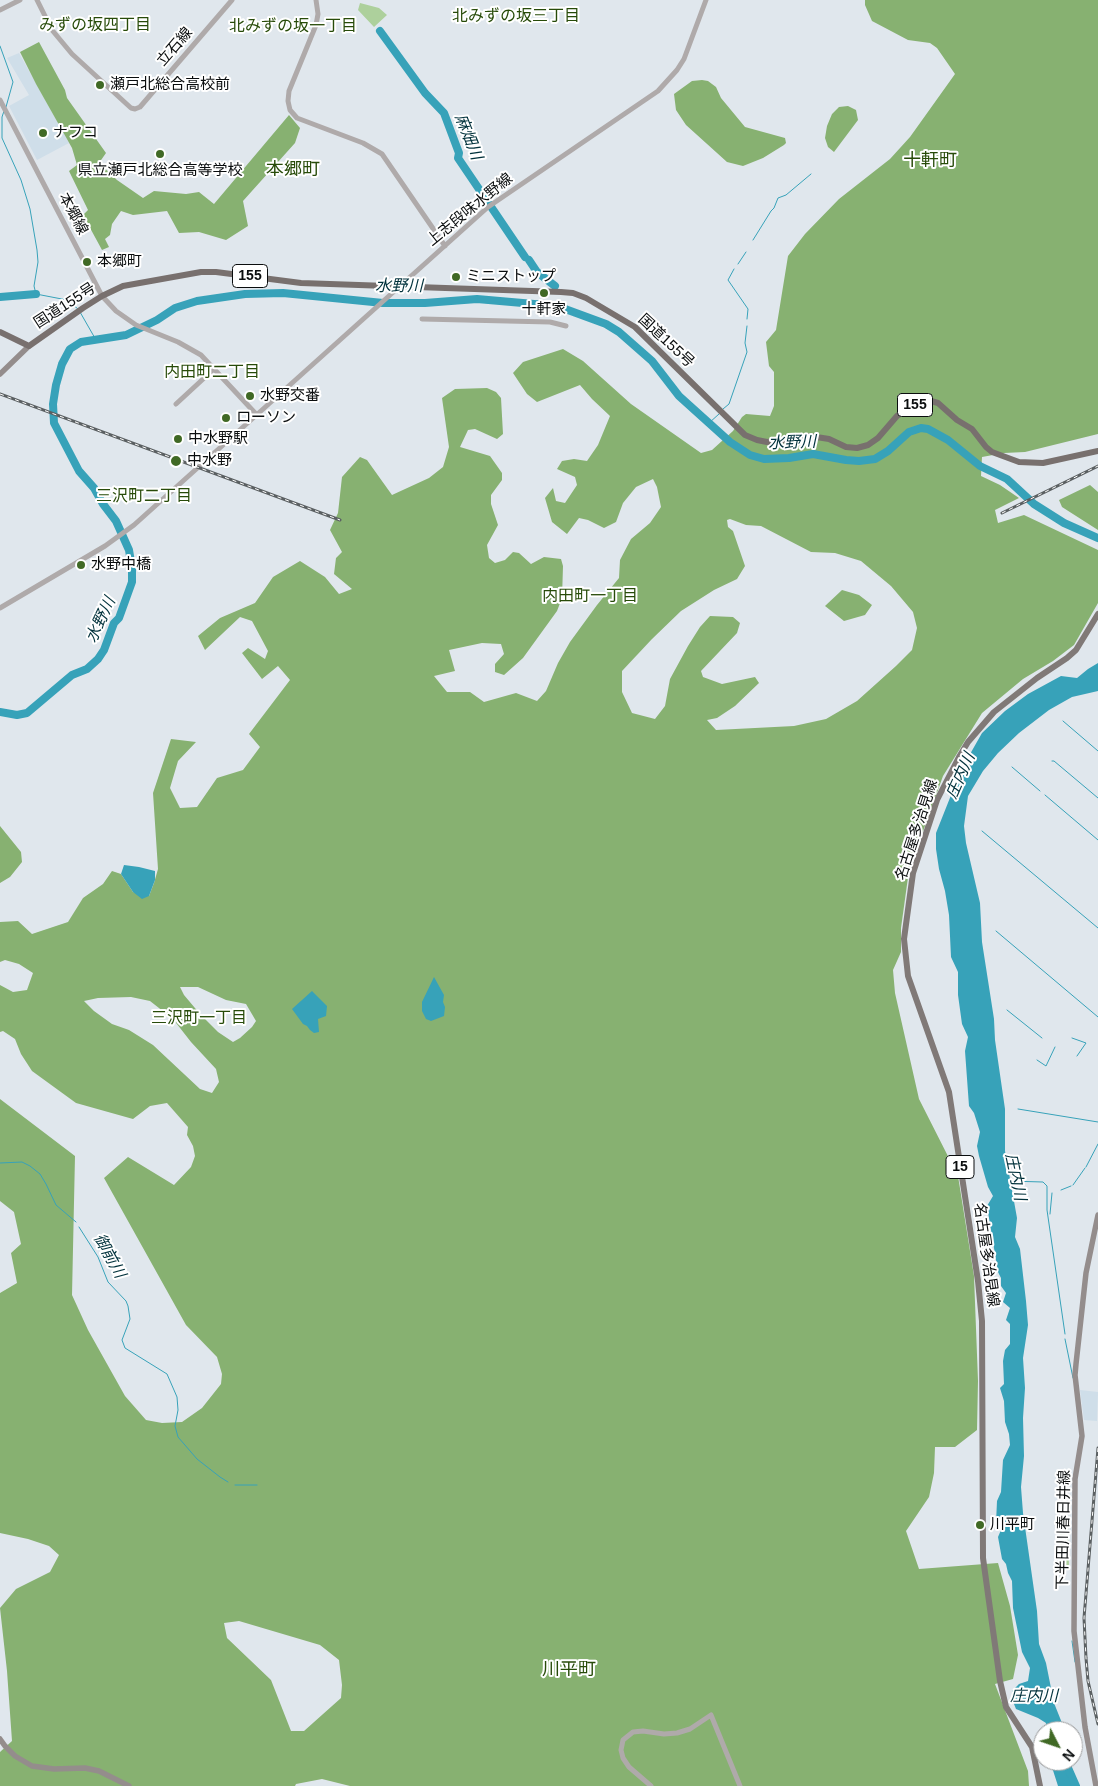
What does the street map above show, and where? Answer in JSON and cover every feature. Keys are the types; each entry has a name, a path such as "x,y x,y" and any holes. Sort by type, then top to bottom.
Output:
{"highway":[{"name":"国道155号","path":"0,332 29,346 75,313 102,296 123,286 211,272 301,283 561,292 582,296 635,327 745,435 757,440 767,442 810,436 820,437 846,447 857,448 868,445 878,438 897,416 904,411 918,403 931,401 938,403 957,420 972,429 992,452 1019,462 1043,463 1098,451"}],"main road":[{"path":"0,374 29,346"},
{"name":"名古屋多治見線","path":"1040,1786 1032,1747 1006,1707 1000,1681 983,1558 982,1321 978,1281 949,1092 908,976 904,939 913,873 938,800 958,757 968,742 994,712 1076,650 1098,614"},
{"name":"下半田川春日井線","path":"1096,1786 1085,1727 1074,1642 1075,1479 1082,1436 1076,1364 1085,1281 1098,1215"},
{"path":"0,1739 15,1756 32,1766 54,1769 85,1768 99,1771 129,1786"}],"street":[{"path":"0,10 20,0"},
{"name":"立石線","path":"37,0 52,30 72,54 131,108 135,109 140,107 232,0"},
{"path":"316,0 318,14 316,25 289,90 288,101 290,110 297,118 363,143 382,154 444,246"},
{"name":"上志段味水野線","path":"0,608 105,546 130,528 491,205 661,87 677,70 684,59 706,0"},
{"name":"本郷線","path":"0,100 102,296 124,317 136,325 190,347 201,355 256,414"},
{"path":"422,319 550,322 566,326"},
{"path":"176,404 215,368"},
{"path":"651,1786 629,1767 623,1758 621,1750 622,1740 632,1732 677,1734 690,1729 711,1715 740,1786"}],"shaded area":[{"path":"19,53 69,143 37,160 9,106 29,95 7,58"},
{"path":"1080,1390 1098,1392 1097,1421 1084,1420"}],"green space":[{"path":"865,0 1098,0 1098,434 1025,452 982,457 981,476 1000,485 1019,498 995,510 998,523 1024,515 1098,550 1098,603 1074,645 1053,661 1023,679 982,713 943,776 909,870 901,928 901,952 893,970 895,993 919,1099 958,1176 974,1276 978,1381 977,1430 955,1447 935,1447 934,1473 929,1497 906,1531 919,1569 998,1563 1010,1606 1018,1655 1013,1679 995,1684 1028,1771 1029,1786 350,1786 322,1779 296,1784 295,1786 0,1786 0,1752 12,1741 0,1608 16,1589 50,1572 59,1555 49,1546 0,1533 0,1293 17,1283 11,1253 21,1244 14,1212 0,1201 0,1099 75,1156 72,1295 88,1330 125,1396 146,1420 162,1423 182,1422 202,1408 221,1384 222,1374 217,1357 186,1325 104,1178 128,1157 174,1185 191,1167 195,1156 193,1146 187,1135 188,1127 167,1103 150,1106 133,1119 76,1103 32,1071 21,1054 15,1039 3,1031 0,1032 0,985 13,992 27,990 33,973 19,964 5,960 0,962 0,922 18,921 32,934 68,922 83,898 103,884 112,871 121,874 133,892 149,896 158,869 153,793 171,739 196,742 178,761 170,788 180,808 197,807 217,778 243,770 260,747 249,734 290,680 278,666 262,679 242,653 248,648 265,659 268,651 252,621 240,617 205,650 198,636 220,618 255,603 273,577 300,561 325,577 339,594 352,589 334,574 336,558 342,552 330,530 338,513 342,477 360,457 367,460 392,495 429,478 443,467 449,447 442,398 455,389 487,388 496,392 501,398 503,434 497,439 475,429 468,430 460,447 490,456 502,473 502,480 491,495 491,504 498,525 487,545 489,558 495,563 505,560 513,552 519,553 531,564 544,557 561,559 563,566 562,598 557,611 523,658 504,675 495,672 495,664 504,654 501,644 482,643 449,650 455,671 434,676 447,692 470,692 484,702 516,693 537,701 546,691 558,663 570,642 619,578 620,560 631,539 650,523 661,507 657,487 653,479 636,487 623,503 616,522 604,528 579,518 567,534 552,522 545,498 553,488 556,501 565,503 577,485 575,477 557,469 562,461 574,459 587,461 598,445 610,416 580,385 537,402 527,394 513,373 523,362 563,349 583,361 631,404 701,453 712,450 733,431 746,414 770,416 774,406 774,372 769,366 766,342 776,330 788,256 805,234 839,199 890,159 910,137 955,74 937,48 930,43 908,40 872,21 865,5","holes":["730,519 746,525 761,526 811,552 835,553 861,561 891,586 913,612 917,628 912,650 857,701 826,719 794,726 716,730 707,720 717,718 735,706 759,683 755,677 722,684 703,677 701,671 737,633 740,623 733,617 710,616 700,627 670,679 665,706 655,719 632,713 622,692 622,671 681,611 714,590 737,579 745,566 733,531 728,527 727,520","180,987 198,987 226,1000 246,1004 256,1021 240,1038 233,1042 218,1032 184,995","131,997 150,1001 173,1019 216,1069 219,1082 212,1093 200,1089 153,1045 129,1030 112,1024 84,1001 98,998","239,1621 320,1645 339,1660 342,1685 341,1698 304,1731 291,1731 271,1680 227,1638 224,1623"]},
{"path":"360,3 379,8 387,15 374,27 358,10"},
{"path":"39,42 65,90 67,98 106,153 99,163 117,180 143,198 154,191 186,194 199,192 214,204 289,115 300,128 295,143 243,201 248,226 226,240 199,232 179,233 167,211 133,215 121,211 112,224 110,235 105,239 109,247 102,250 83,215 88,210 69,171 77,165 72,148 20,52"},
{"path":"692,81 708,81 716,87 721,98 745,127 785,138 786,143 763,158 743,166 727,162 686,125 676,110 674,94"},
{"path":"848,106 856,110 858,120 834,152 828,147 825,138 827,126 832,114 839,107"},
{"path":"1090,485 1098,492 1098,530 1062,507 1059,500"},
{"path":"842,590 859,595 872,605 865,615 844,621 825,606"},
{"path":"0,826 21,852 22,862 10,877 0,883"},
{"path":"1060,1523 1068,1523 1069,1568 1061,1567"}],"water":[{"name":"庄内川","path":"1098,663 1098,691 1072,697 1049,710 1019,733 998,753 983,771 968,796 964,826 966,843 980,903 982,942 1005,1109 1005,1151 1017,1218 1015,1237 1020,1249 1026,1301 1028,1325 1023,1358 1025,1388 1023,1418 1024,1456 1021,1487 1023,1513 1037,1611 1039,1644 1046,1663 1054,1703 1061,1721 1043,1721 1016,1709 1012,1699 1012,1691 1019,1684 1028,1681 1030,1668 1022,1652 1013,1608 1012,1581 1006,1564 1002,1559 998,1537 1001,1530 996,1523 997,1501 1001,1492 1003,1460 1010,1445 1005,1422 1004,1401 1000,1388 1004,1384 1003,1361 1005,1350 1010,1344 1010,1324 1006,1320 1010,1308 1003,1302 1006,1293 1001,1286 987,1206 993,1196 988,1187 979,1156 977,1146 980,1132 974,1113 969,1106 965,1051 968,1037 962,1024 958,995 958,972 951,957 949,915 939,869 936,833 961,770 982,733 1005,711 1028,694 1061,676 1077,678"},
{"path":"124,865 155,871 155,880 149,896 142,899 133,892 121,874"},
{"path":"434,977 444,995 443,1002 445,1007 444,1016 431,1021 426,1019 422,1011 422,1002"},
{"path":"312,991 327,1006 326,1016 318,1019 319,1032 314,1033 303,1024 292,1009"},
{"path":"1053,1771 1071,1771 1075,1786 1058,1786"}],"waterway":[{"name":"麻畑川","path":"380,31 425,93 444,113 459,153 458,158 525,257"},
{"path":"0,46 13,82 6,107"},
{"path":"4,111 2,117 2,138 21,180 30,209 38,262 34,286 36,294 67,300 78,309"},
{"path":"753,240 774,208 778,198 786,195 811,174"},
{"path":"738,264 746,252"},
{"name":"麻畑川","path":"529,260 537,272 555,286"},
{"path":"734,269 728,280 748,309 747,319"},
{"name":"水野川","path":"0,712 17,715 27,713 72,675 87,669 98,659 104,650 114,623 119,618 132,582 129,550 116,521 94,488 79,471 54,423 53,404 62,364 70,349 81,342 126,335 157,320 175,308 197,301 245,294 283,293 383,303 425,303 477,299 557,306 606,324 619,332 652,361 679,396 730,442 750,455 764,459 789,458 813,454 846,460 875,459 888,451 909,432 921,428 928,429 948,440 980,466 1007,479 1034,504 1064,523 1098,538"},
{"path":"0,297 36,294"},
{"path":"80,312 96,340"},
{"path":"723,409 729,404 747,352 745,343 747,326"},
{"path":"709,423 719,414"},
{"path":"1063,721 1098,751"},
{"path":"1052,761 1098,798"},
{"path":"1012,767 1040,791"},
{"path":"1045,795 1098,840"},
{"path":"982,831 1098,928"},
{"path":"996,931 1098,1017"},
{"path":"1007,1010 1042,1038"},
{"path":"1072,1038 1086,1043 1077,1056"},
{"path":"1037,1060 1046,1066 1055,1047"},
{"path":"1018,1109 1098,1122"},
{"path":"1086,1167 1098,1144"},
{"name":"御前川","path":"0,1163 22,1162 30,1166 40,1174 56,1205 76,1222"},
{"path":"1073,1185 1085,1168"},
{"path":"1008,1181 1043,1182 1047,1186 1047,1210 1065,1334"},
{"path":"1061,1190 1071,1186"},
{"path":"1050,1214 1052,1193"},
{"name":"御前川","path":"79,1227 98,1257 108,1282 126,1301 128,1306 130,1319 122,1340 125,1348 167,1374 177,1397 178,1410 175,1426 178,1437 197,1459 228,1482"},
{"path":"1065,1339 1073,1378"},
{"name":"御前川","path":"235,1485 257,1485"},
{"path":"1072,1641 1075,1662"},
{"name":"庄内川","path":"1069,1771 1076,1786"}],"railway":[{"path":"0,394 340,520"},
{"path":"1002,513 1098,466"},
{"path":"1098,1448 1084,1618 1088,1681 1098,1724"}],"place":[{"name":"瀬戸北総合高校前","path":"100,85"},
{"name":"ナフコ","path":"43,133"},
{"name":"県立瀬戸北総合高等学校","path":"160,154"},
{"name":"本郷町","path":"87,262"},
{"name":"ミニストップ","path":"456,277"},
{"name":"十軒家","path":"544,293"},
{"name":"水野交番","path":"250,396"},
{"name":"ローソン","path":"226,418"},
{"name":"中水野駅","path":"178,439"},
{"name":"中水野","path":"176,461"},
{"name":"水野中橋","path":"81,565"},
{"name":"川平町","path":"980,1525"}],"district":[{"name":"北みずの坂三丁目","path":"516,17"},
{"name":"みずの坂四丁目","path":"95,26"},
{"name":"北みずの坂一丁目","path":"293,27"},
{"name":"十軒町","path":"930,161"},
{"name":"本郷町","path":"293,170"},
{"name":"内田町二丁目","path":"212,373"},
{"name":"三沢町二丁目","path":"144,497"},
{"name":"内田町一丁目","path":"590,597"},
{"name":"三沢町一丁目","path":"199,1019"},
{"name":"川平町","path":"569,1670"}]}
